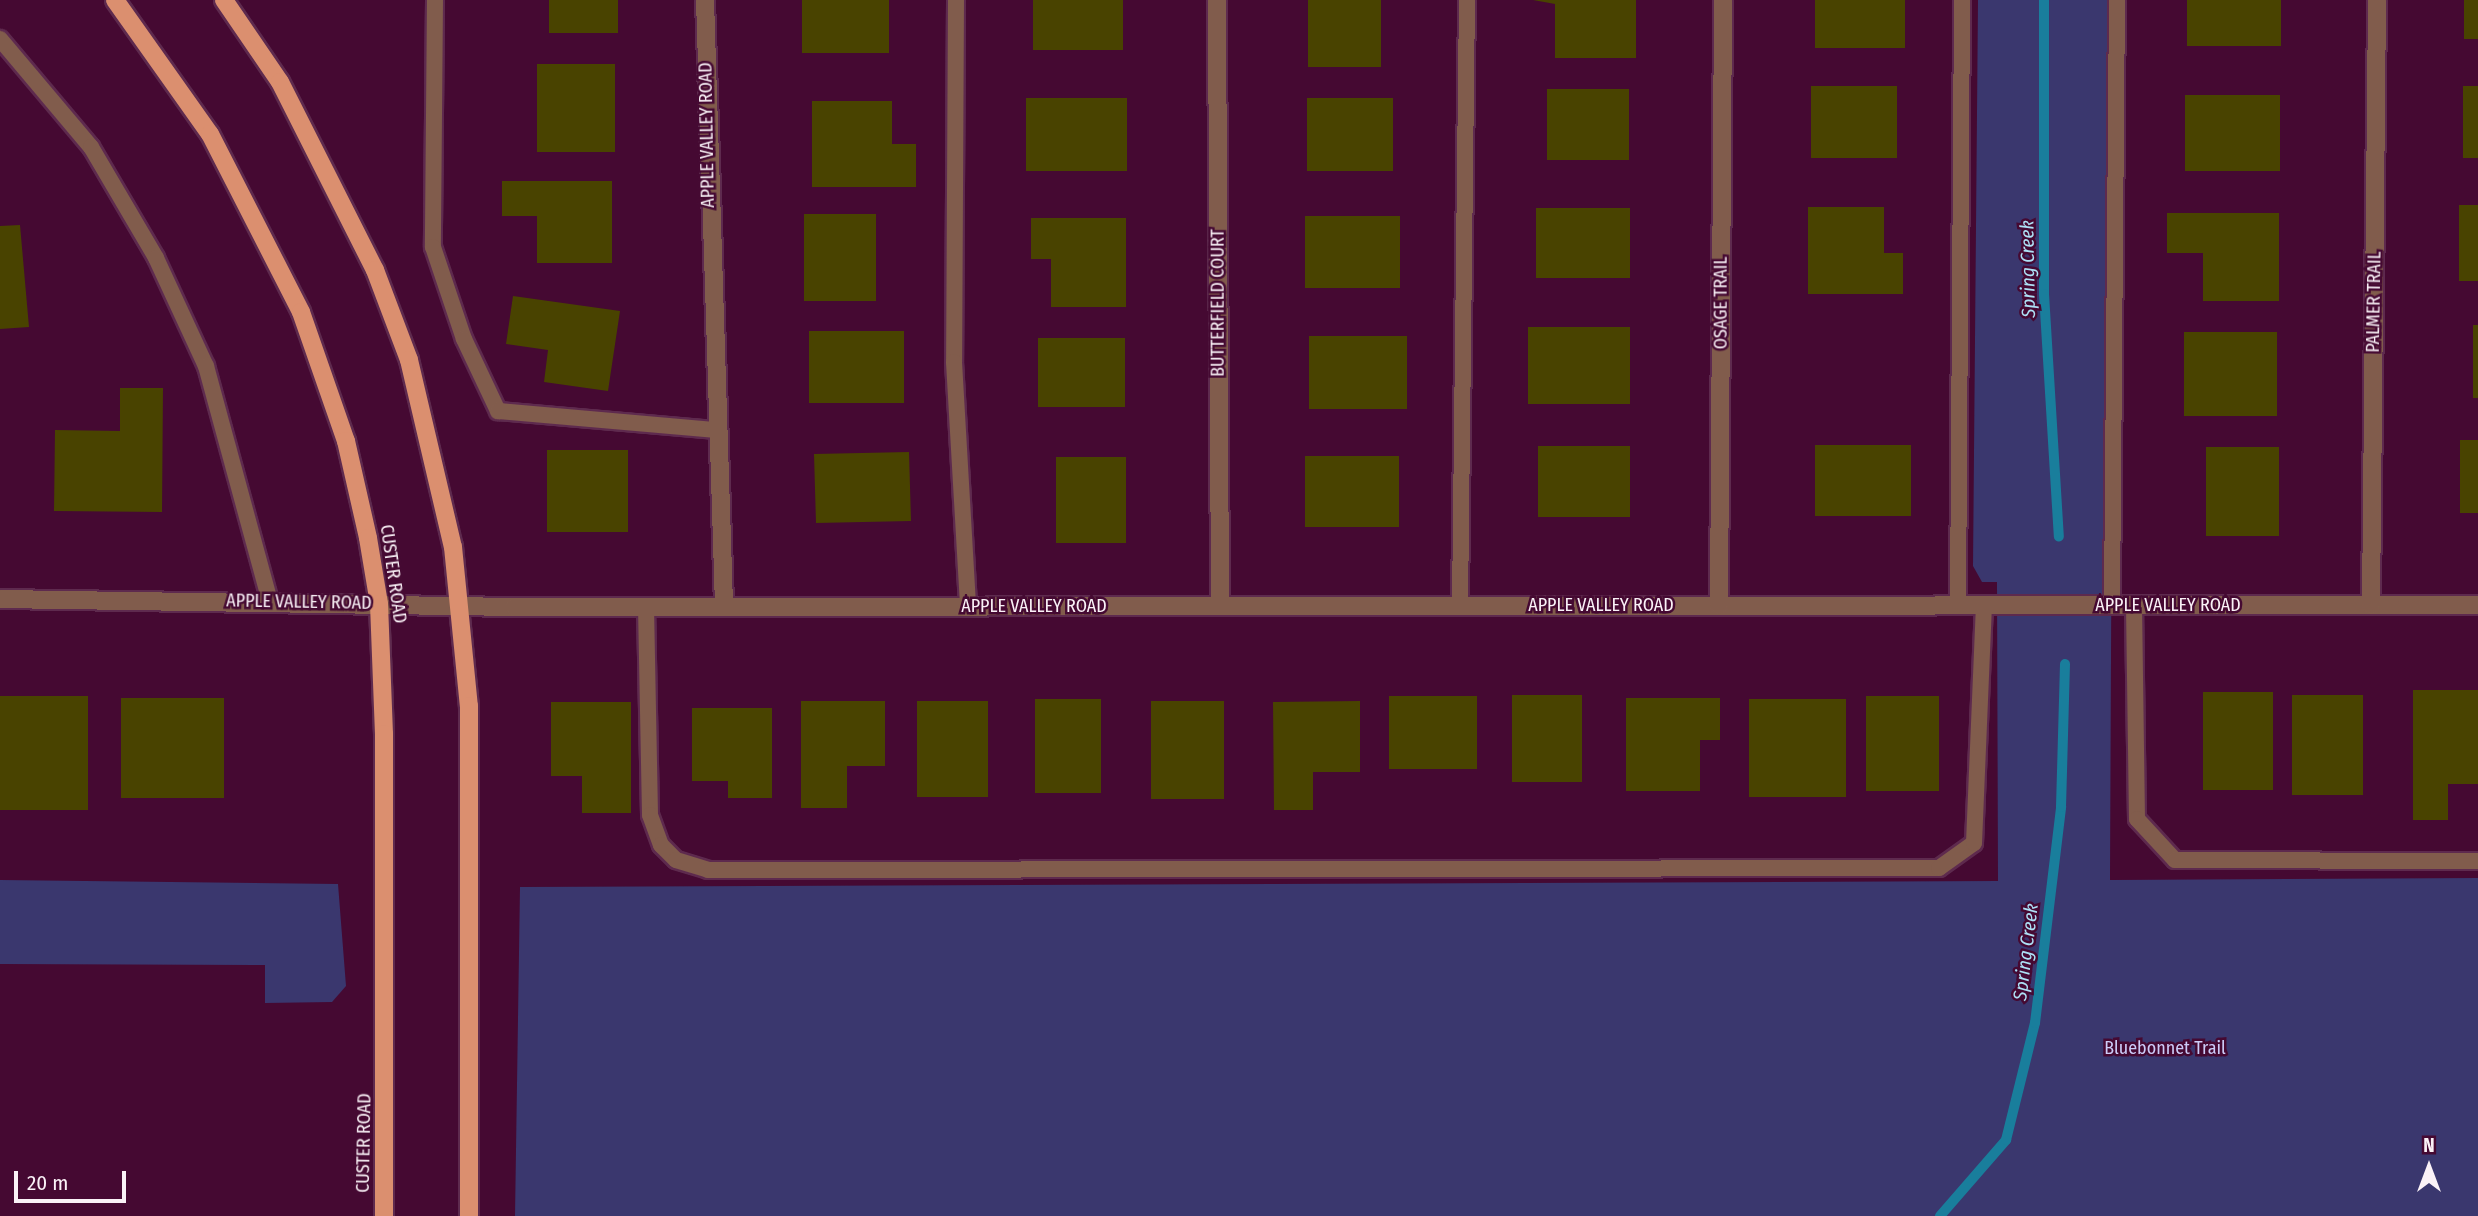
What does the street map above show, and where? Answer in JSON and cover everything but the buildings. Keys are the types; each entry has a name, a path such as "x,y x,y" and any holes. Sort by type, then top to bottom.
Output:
{"main road":[{"name":"CUSTER ROAD","path":"115,0 210,134 301,312 346,441 379,604 384,1216"},
{"path":"224,0 280,82 376,270 425,424 461,606 470,762 469,1216"}],"street":[{"name":"APPLE VALLEY ROAD","path":"705,0 724,606"},
{"name":"BUTTERFIELD COURT","path":"1217,0 1220,606"},
{"name":"OSAGE TRAIL","path":"1718,606 1723,0"},
{"name":"PALMER TRAIL","path":"2371,605 2377,0"},
{"name":"APPLE VALLEY ROAD","path":"0,599 461,606 2478,605"}],"lane":[{"path":"435,0 433,247 464,339 498,411 717,430"},
{"path":"956,0 954,362 968,606"},
{"path":"1460,606 1467,0"},
{"path":"1958,605 1962,0"},
{"path":"2112,605 2117,0"},
{"path":"0,39 91,147 156,258 206,366 270,602"},
{"path":"646,606 650,814 661,845 677,860 736,870 1939,868 1974,843 1984,605"},
{"path":"2134,605 2137,819 2175,860 2478,861"}],"green space":[{"name":"Bluebonnet Trail","path":"1978,0 2114,0 2110,880 2478,878 2478,1216 515,1216 520,887 1998,881 1997,582 1982,582 1973,566"},
{"path":"0,880 338,884 346,986 332,1002 265,1003 265,965 0,964"}],"waterway":[{"name":"Spring Creek","path":"2044,0 2044,294 2059,537"},
{"name":"Spring Creek","path":"1940,1216 2006,1140 2035,1023 2061,807 2065,664"}]}
